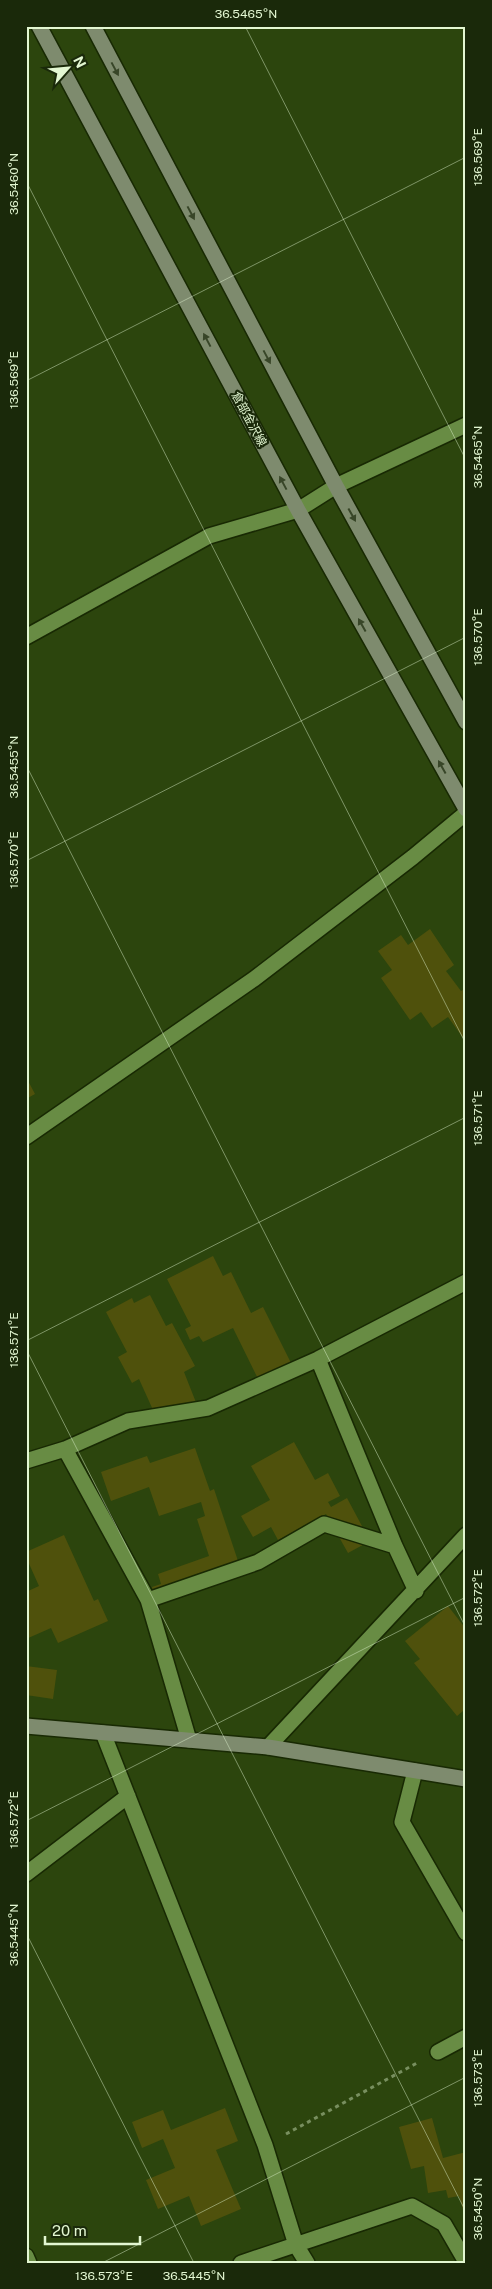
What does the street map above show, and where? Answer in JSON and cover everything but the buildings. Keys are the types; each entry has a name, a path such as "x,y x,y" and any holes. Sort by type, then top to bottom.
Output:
{"main road":[{"name":"倉部金沢線","path":"39,26 298,510 466,809"},
{"path":"92,26 336,486 466,722"},
{"path":"26,1726 268,1747 466,1779"}],"street":[{"path":"26,637 209,536 298,510 336,486 466,425"},
{"path":"26,1137 254,979 414,857 466,813"},
{"path":"26,1461 65,1449 128,1421 208,1408 318,1359 466,1282"},
{"path":"318,1359 395,1546 416,1591"},
{"path":"65,1449 148,1600 189,1740"},
{"path":"148,1600 258,1562 324,1524 395,1546"},
{"path":"268,1747 466,1536"},
{"path":"103,1733 265,2145 296,2245 307,2263"},
{"path":"415,1771 402,1822 466,1933"},
{"path":"26,1874 128,1796"},
{"path":"438,2052 466,2037"},
{"path":"241,2263 412,2206 444,2224 466,2262"},
{"path":"26,2256 29,2263"}],"path":[{"path":"265,2145 438,2052"}]}
